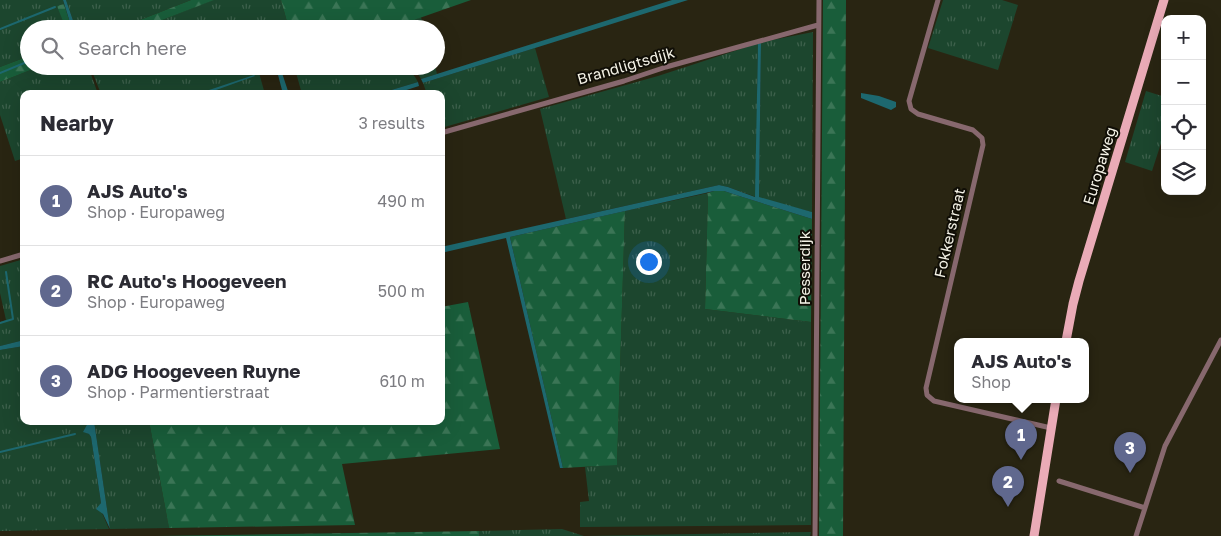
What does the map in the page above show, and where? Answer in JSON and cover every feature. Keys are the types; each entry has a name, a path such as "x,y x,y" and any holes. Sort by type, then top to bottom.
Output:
{"main road":[{"name":"Europaweg","path":"1067,338 1077,289 1164,0"},
{"path":"1034,536 1055,403"}],"street":[{"name":"Pesserdijk","path":"815,536 818,0"},
{"name":"Fokkerstraat","path":"938,0 909,101 911,109 918,114 973,130 982,138 984,146 926,388 927,395 934,401 1051,428"},
{"name":"Brandligtsdijk","path":"445,132 675,64 818,25"},
{"path":"0,261 20,255"},
{"path":"1136,536 1165,446 1221,340"},
{"path":"1059,481 1145,508"}],"green space":[{"path":"0,0 63,0 64,4 58,6 63,20 20,20 20,59 0,67"},
{"path":"66,0 191,0 140,20 73,20"},
{"path":"191,0 214,0 162,20 140,20"},
{"path":"213,0 281,0 287,20 162,20"},
{"path":"281,0 471,0 414,20 287,20"},
{"path":"823,0 846,0 843,536 819,536"},
{"path":"943,0 1002,0 1018,5 998,70 928,48"},
{"path":"64,4 69,20 62,20 57,6"},
{"path":"813,32 812,212 759,198 761,43 758,45 756,197 719,185 566,219 540,109 658,76 762,42"},
{"path":"535,48 549,97 445,127 445,90 426,90 423,83"},
{"path":"20,59 20,74 0,82 0,67"},
{"path":"20,74 91,75 97,90 20,90 20,159 15,161 0,115 0,82"},
{"path":"94,75 260,75 264,90 99,90"},
{"path":"297,75 413,75 418,82 391,90 301,90"},
{"path":"419,75 434,75 421,79"},
{"path":"1146,91 1161,96 1161,143 1152,171 1125,162"},
{"path":"724,191 812,219 811,322 705,309 708,193"},
{"path":"708,193 705,309 811,322 811,525 580,527 580,502 589,501 585,467 617,464 625,211"},
{"path":"625,211 617,465 563,468 510,237"},
{"path":"20,260 20,341 0,346 0,322 6,320 0,293 0,266"},
{"path":"468,302 500,449 342,464 355,525 169,528 150,425 445,425 445,306"},
{"path":"20,347 20,425 87,425 84,432 91,437 101,503 99,506 109,529 0,531 0,350"},
{"path":"95,425 150,425 169,528 110,529"},
{"path":"562,529 584,536 479,536 479,531"},
{"path":"479,531 479,536 155,536"},
{"path":"811,532 810,536 584,536"}],"water":[{"path":"63,0 66,0 73,20 69,20"},
{"path":"672,0 688,0 423,83 421,79 434,75 445,75 445,71"},
{"path":"761,43 759,197 812,212 812,219 724,191 714,191 510,237 563,468 560,468 506,238 445,252 445,246 719,185 755,197 758,44"},
{"path":"254,75 255,76 216,90 209,90"},
{"path":"278,75 283,75 288,90 282,90"},
{"path":"418,82 419,86 406,90 391,90"},
{"path":"861,93 879,96 896,102 896,107 891,110 861,98"},
{"path":"20,341 20,347 0,350 0,346"},
{"path":"87,425 95,425 110,529 103,514 96,509 101,503 91,437 83,432"}],"waterway":[{"path":"22,20 55,7"},
{"path":"0,29 20,21"},
{"path":"0,73 20,65"},
{"path":"0,323 13,319 6,272"},
{"path":"0,452 75,434"}],"place":[{"name":"AJS Auto's","path":"1021,460"},
{"name":"ADG Hoogeveen Ruyne","path":"1130,473"},
{"name":"RC Auto's Hoogeveen","path":"1008,507"}]}
